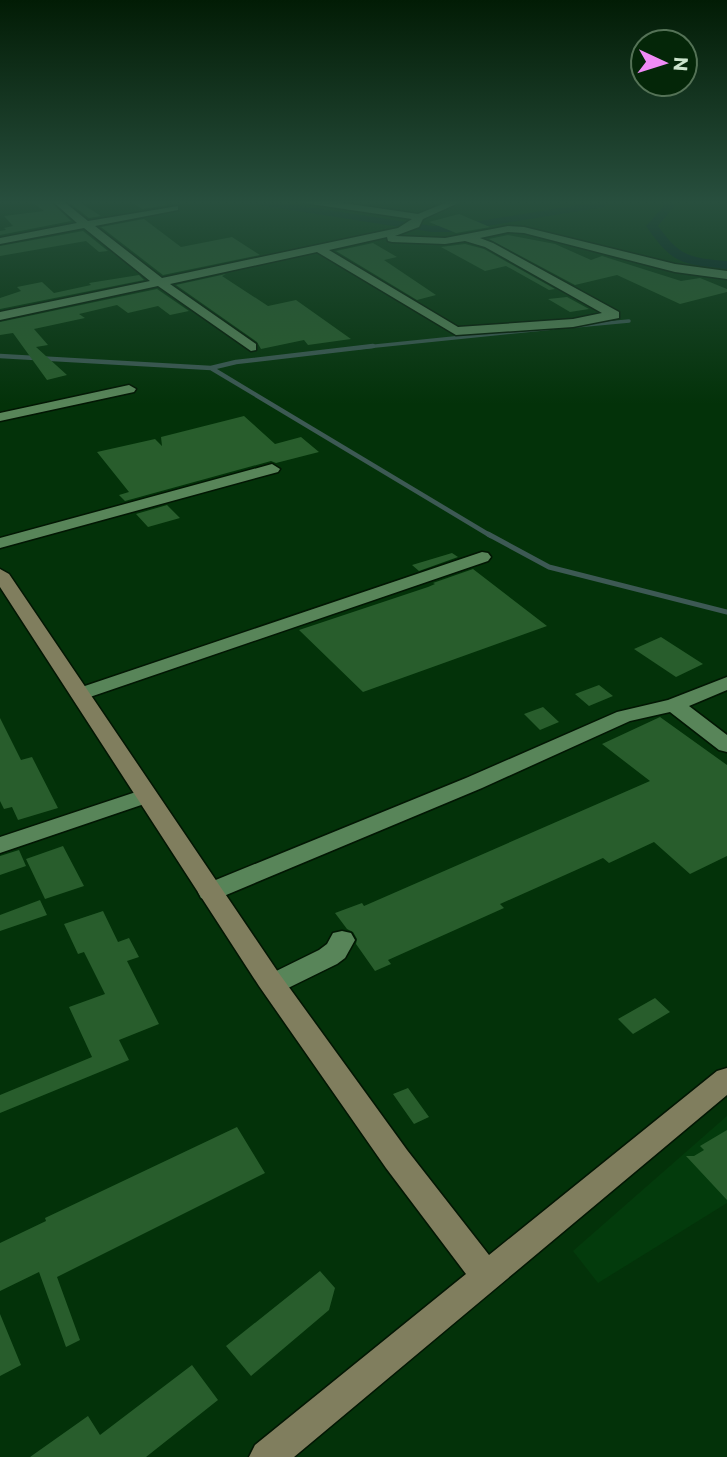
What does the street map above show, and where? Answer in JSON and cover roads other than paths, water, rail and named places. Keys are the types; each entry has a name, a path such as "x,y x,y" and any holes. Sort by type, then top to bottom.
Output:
{"main road":[{"path":"0,574 145,796 273,984 412,1182 486,1276"},
{"path":"267,1457 727,1079"}],"street":[{"path":"141,268 251,347"},
{"path":"0,316 225,268"},
{"path":"351,268 456,331 573,323 614,314 531,268"},
{"path":"676,268 727,275"},
{"path":"0,417 129,389"},
{"path":"0,543 272,469"},
{"path":"80,694 482,557"},
{"path":"210,892 474,783 624,716 674,705 727,683"},
{"path":"674,705 727,745"},
{"path":"0,845 145,796"},
{"path":"273,984 328,957 336,951 342,940"}],"waterway":[{"path":"575,326 629,321"},
{"path":"356,348 553,328"},
{"path":"211,368 236,362 373,346"},
{"path":"0,356 211,368"},
{"path":"211,368 491,536"},
{"path":"488,534 549,567 727,612"}]}
